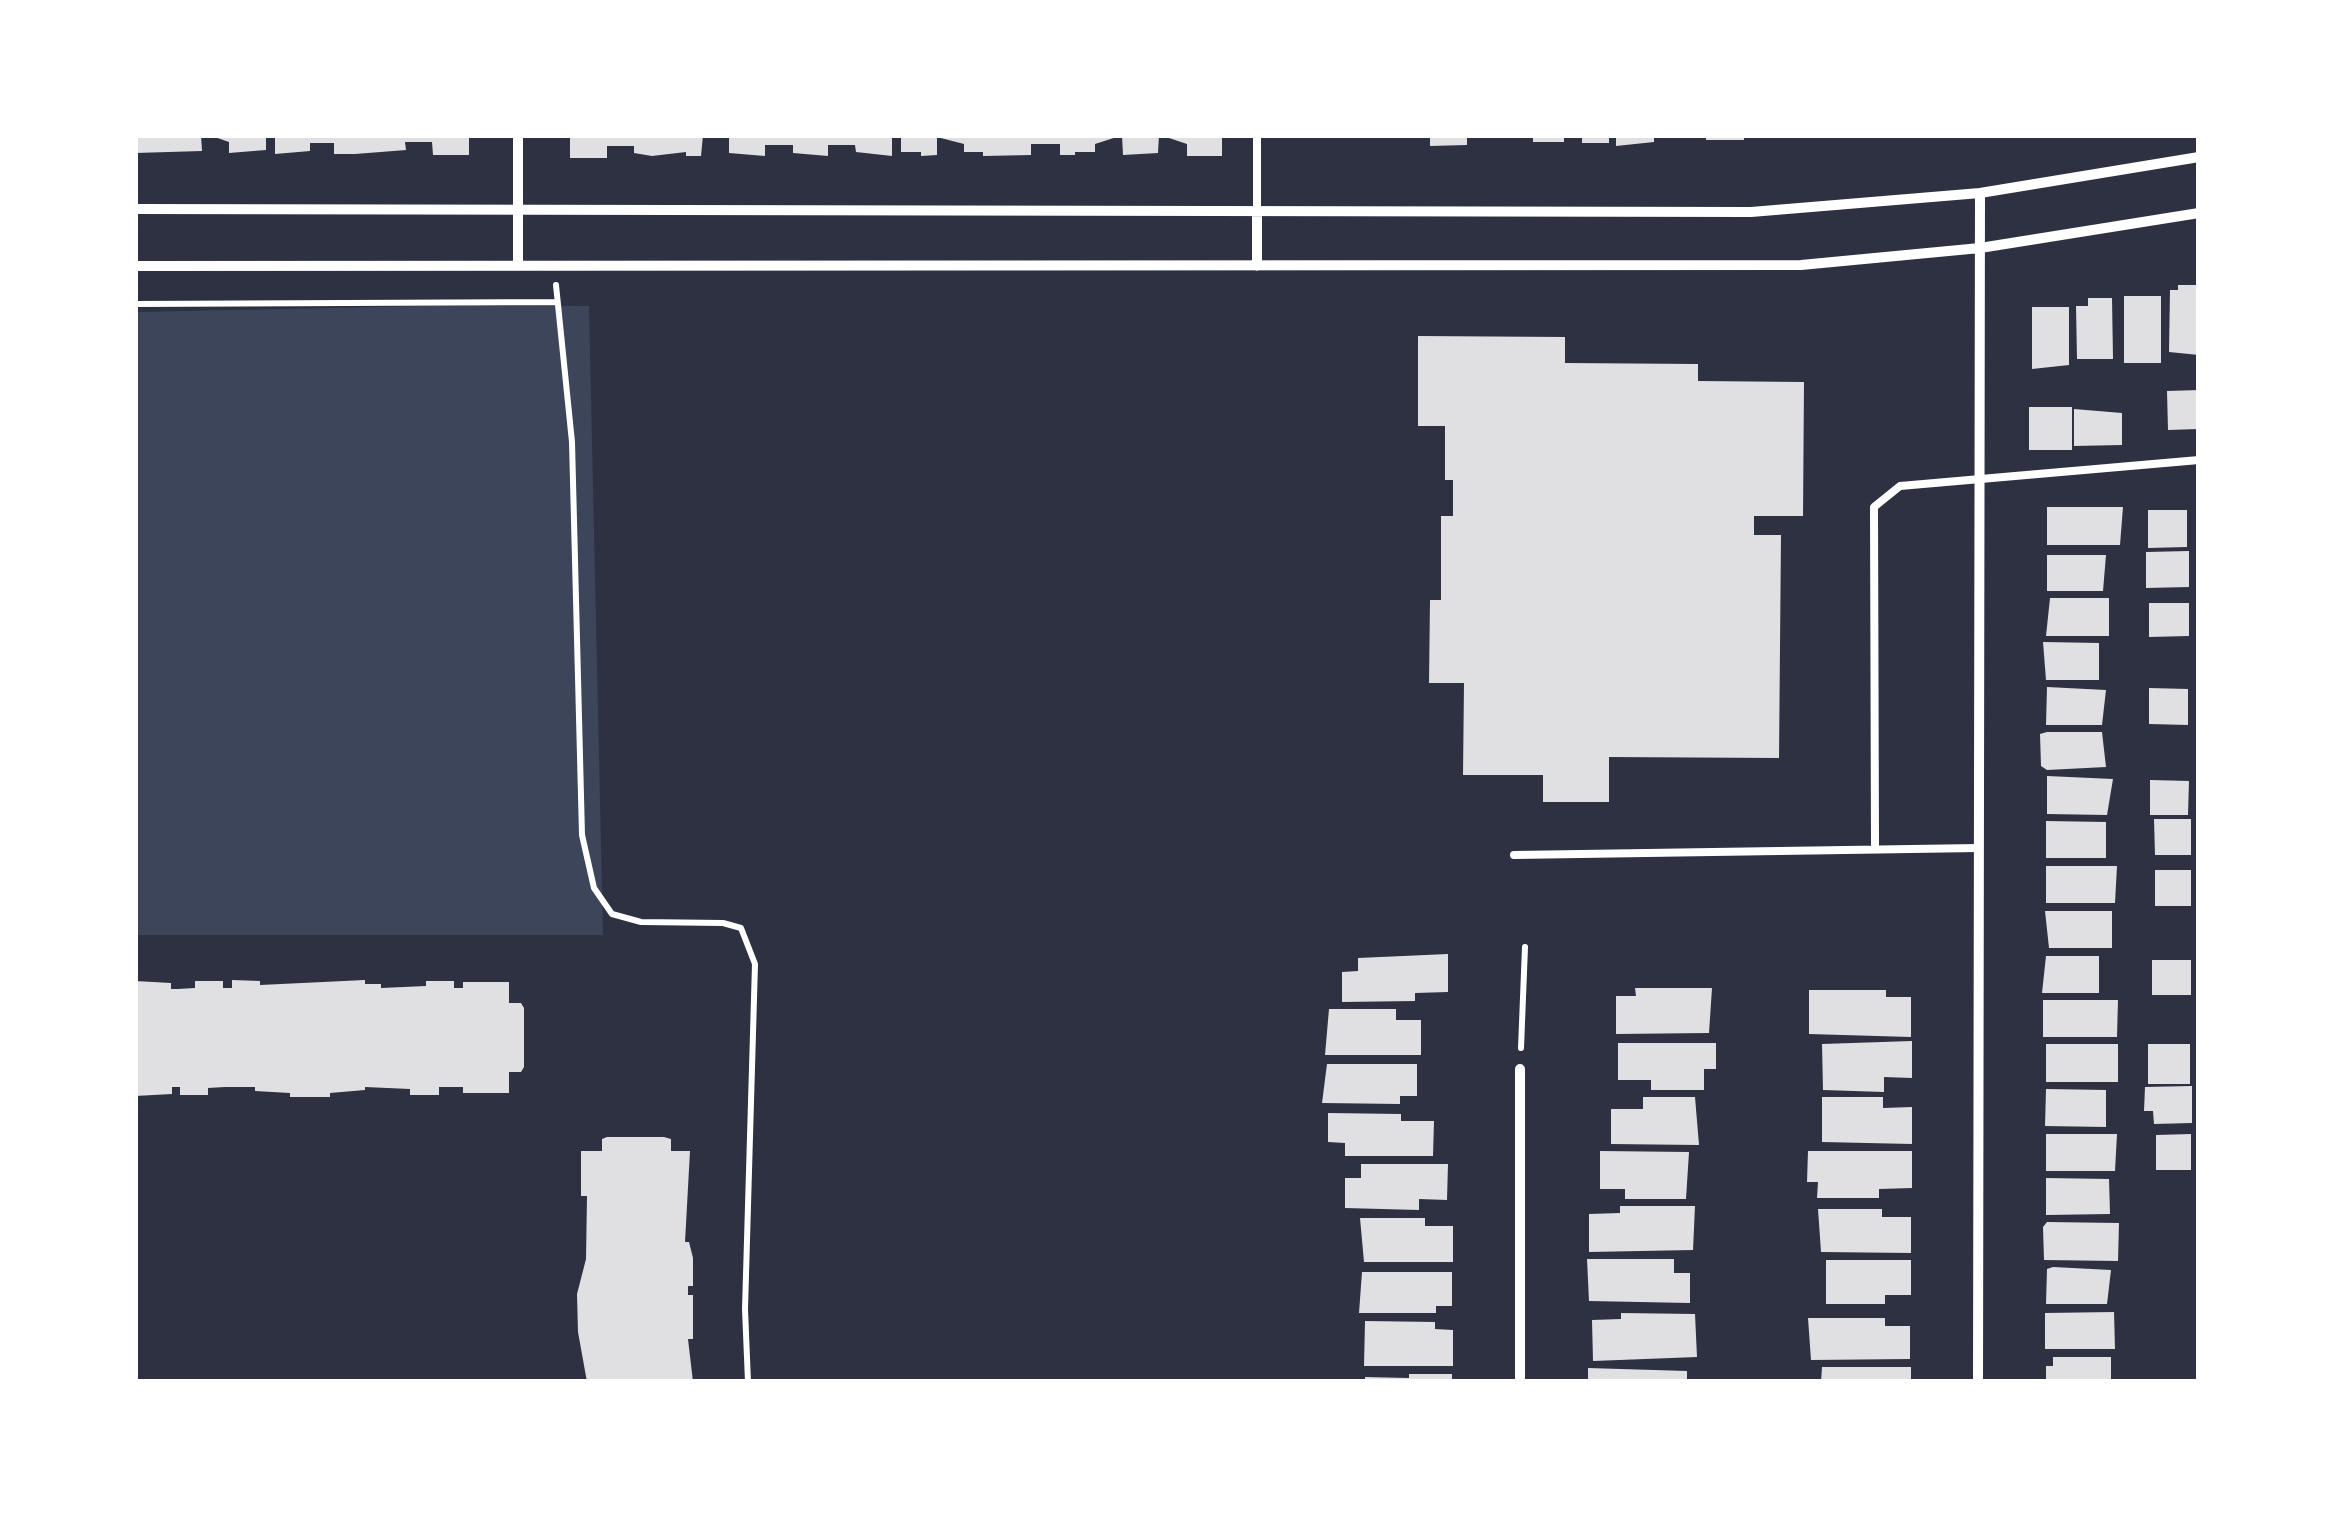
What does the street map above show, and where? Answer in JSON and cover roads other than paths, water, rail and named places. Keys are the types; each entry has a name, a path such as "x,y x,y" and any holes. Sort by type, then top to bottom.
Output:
{"street":[{"path":"518,135 518,265"},
{"path":"135,210 1751,212 1980,192 2199,158"},
{"path":"1978,1382 1980,192"},
{"path":"1257,212 1257,266"},
{"path":"135,266 1801,265 1980,248 2199,213"},
{"path":"1520,1069 1520,1382"}],"lane":[{"path":"1257,135 1257,212"},
{"path":"1875,848 1874,507 1900,486 2199,460"},
{"path":"1514,856 1978,848"}]}
